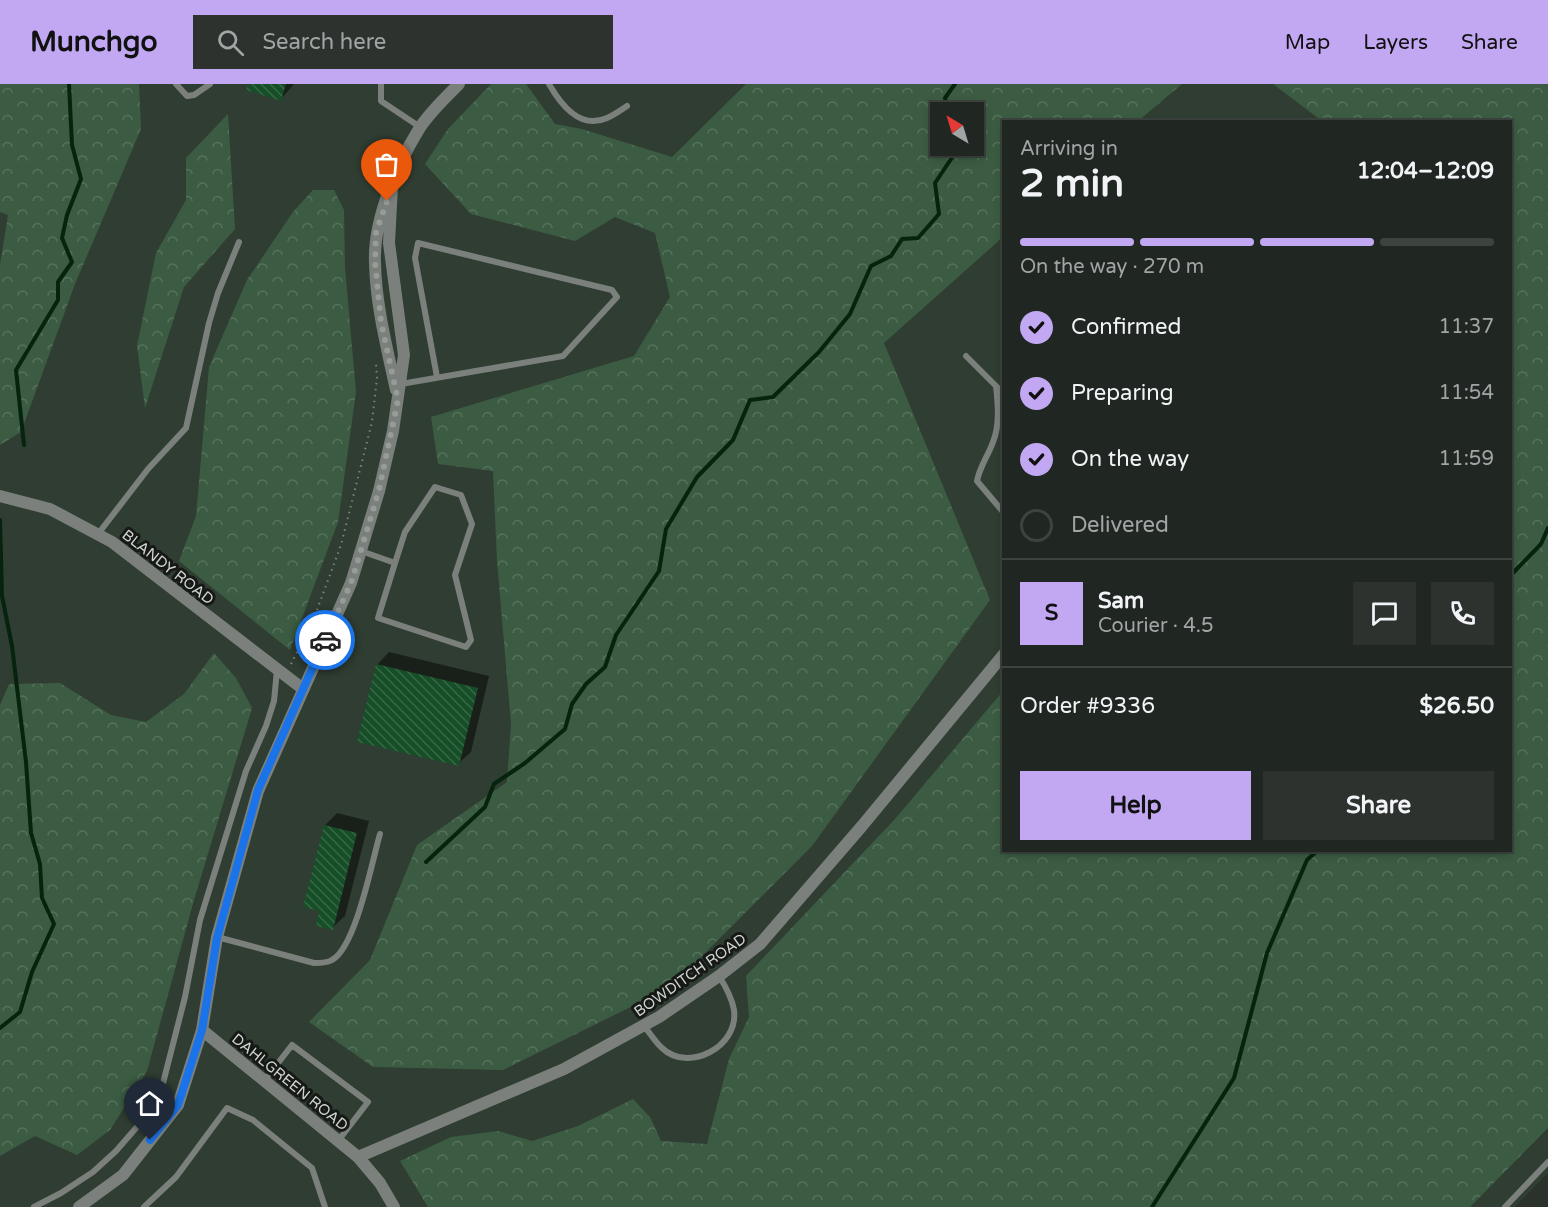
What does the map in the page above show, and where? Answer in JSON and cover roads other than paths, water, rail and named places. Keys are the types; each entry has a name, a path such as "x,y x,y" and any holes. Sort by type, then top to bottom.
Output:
{"street":[{"path":"398,400 381,322 375,262 376,232 392,186 420,127 458,84"},
{"path":"79,1207 123,1175 178,1105 202,1030 217,938 258,790 351,583 361,551 379,490 398,400 404,355 389,243 392,186"},
{"name":"BLANDY ROAD","path":"0,496 50,509 112,542 303,689"},
{"name":"BOWDITCH ROAD","path":"358,1157 564,1069 659,1017 719,976 760,944 862,826 1002,656"},
{"name":"DAHLGREEN ROAD","path":"202,1030 358,1157 380,1183 394,1207"}],"lane":[{"path":"176,84 187,96 194,95 210,84"},
{"path":"381,84 381,101 420,127"},
{"path":"549,84 572,115 589,122 606,119 627,106"},
{"path":"98,534 148,469 186,428 209,323 218,293 239,242"},
{"path":"400,384 563,356 617,297 612,290 418,243 414,258 437,377"},
{"path":"966,357 1002,392"},
{"path":"996,386 999,408 994,441 980,468 977,481 1002,511"},
{"path":"435,487 461,495 472,524 455,575 471,640 466,647 378,618 395,563 405,532 435,487"},
{"path":"361,551 395,563"},
{"path":"34,1207 60,1193 100,1165 143,1120 160,1095 183,1008 200,920 246,771 266,726 280,672"},
{"path":"217,938 314,963 330,961 338,955 352,934 380,834"},
{"path":"644,1026 662,1049 680,1058 700,1057 717,1048 730,1033 735,1013 729,992 719,976"},
{"path":"264,1081 292,1045 368,1102 338,1141"},
{"path":"144,1207 176,1177 227,1108 253,1120 312,1168 325,1207"},
{"path":"1505,1207 1548,1162"}],"waterway":[{"path":"24,445 16,370 58,300 58,282 72,262 62,238 67,215 81,179 72,145 69,84"},
{"path":"946,102 945,98 955,84"},
{"path":"426,862 485,807 494,784 525,763 565,729 572,704 586,684 605,667 616,635 659,571 666,529 697,477 733,440 750,400 773,397 819,352 850,314 871,266 891,256 902,239 918,238 939,214 935,183 953,156"},
{"path":"0,520 2,596 12,646 26,762 31,833 40,864 42,898 54,924 32,972 20,1012 0,1028"},
{"path":"1512,574 1541,544 1548,528"},
{"path":"1152,1207 1234,1078 1267,953 1307,860 1316,852"}]}
